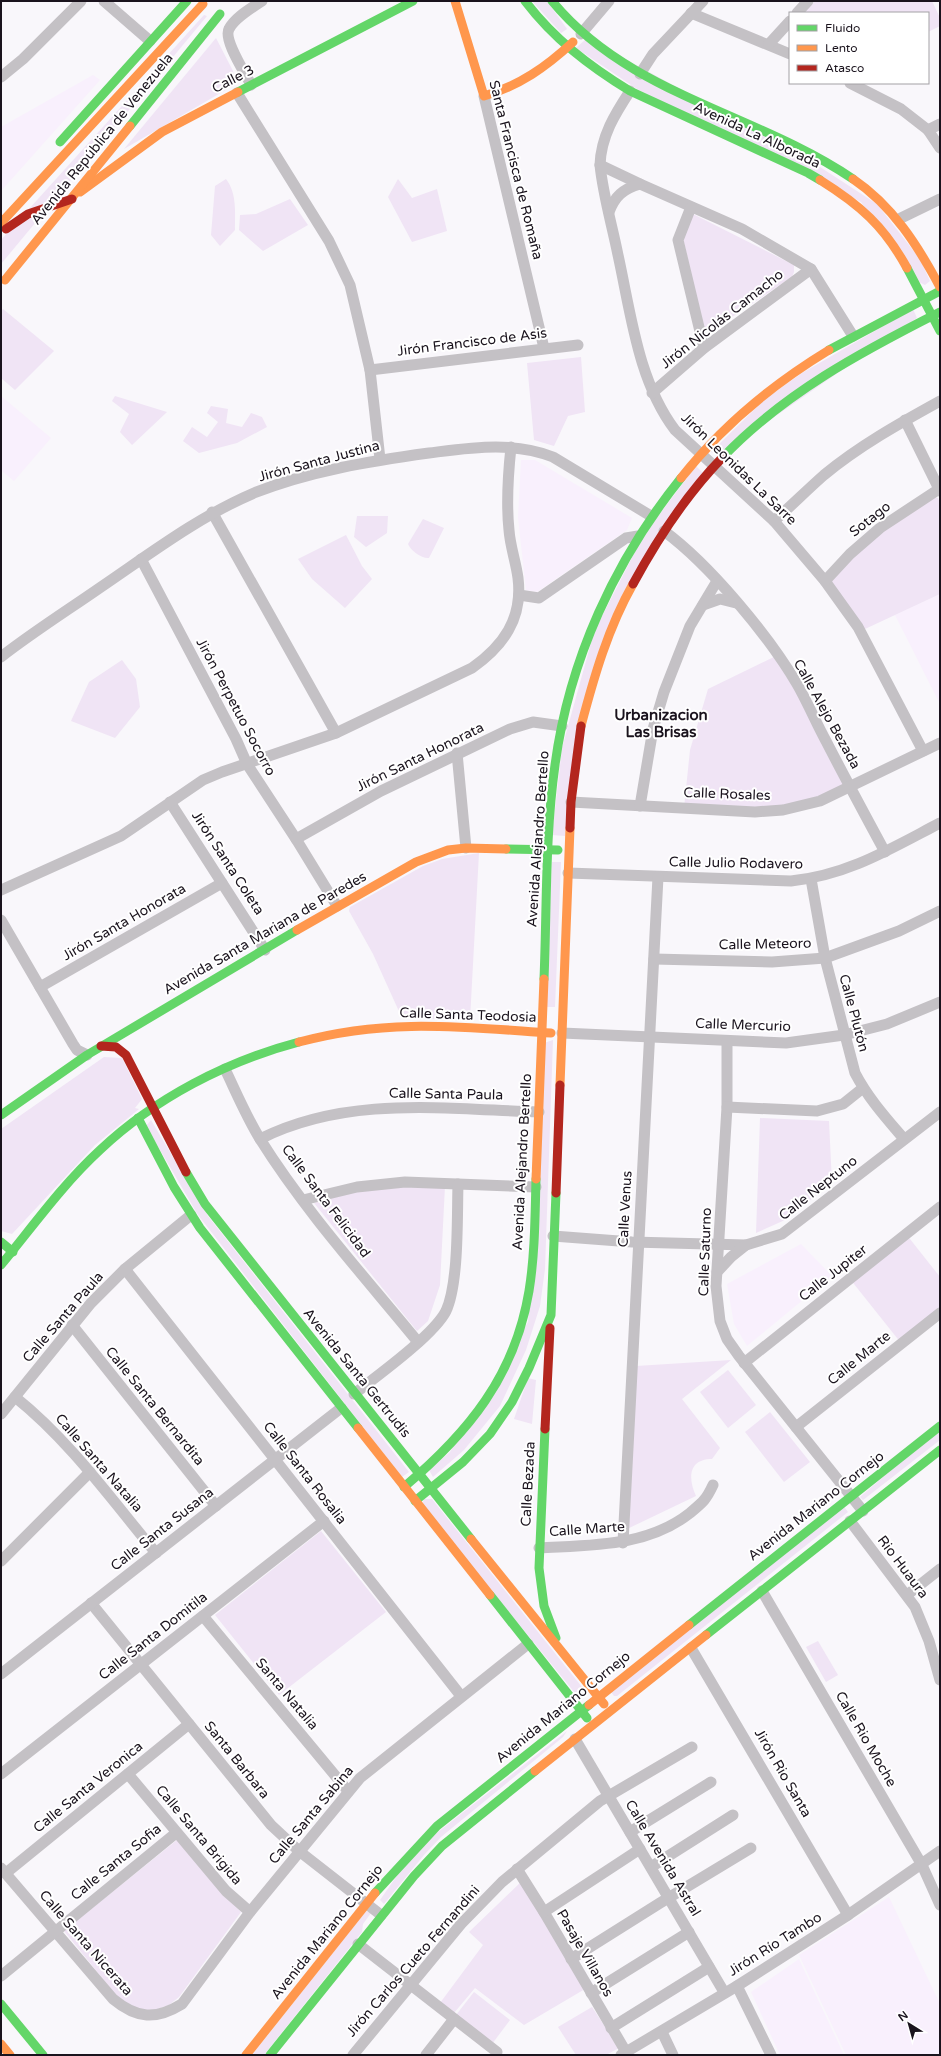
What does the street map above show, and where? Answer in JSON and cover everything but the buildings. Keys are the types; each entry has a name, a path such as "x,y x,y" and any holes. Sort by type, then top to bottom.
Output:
{"main road":[{"name":"Avenida República de Venezuela","path":"54,148 187,1"},
{"name":"Calle 3","path":"73,198 153,137 413,1"},
{"name":"Santa Francisca de Romaña","path":"455,1 484,96"},
{"name":"Avenida La Alborada","path":"526,1 554,36 566,48 608,78 630,90 808,173 851,200 872,220 898,252 924,299 936,314 940,331"},
{"name":"Avenida La Alborada","path":"552,1 581,34 603,51 640,74 841,170 870,191 899,219 914,241 940,287"},
{"name":"Avenida República de Venezuela","path":"1,222 203,4"},
{"name":"Avenida República de Venezuela","path":"5,280 73,198 220,14"},
{"path":"180,30 195,46"},
{"path":"484,96 503,92 535,74 551,63 581,34"},
{"path":"149,63 152,48 150,41"},
{"path":"1,234 16,219 28,213 73,198"},
{"name":"Avenida Alejandro Bertello","path":"404,1487 448,1449 477,1416 494,1389 516,1342 525,1312 530,1283 536,1188 549,849 553,787 562,726 572,686 589,637 614,579 651,516 700,454 730,424 768,391 821,354 940,291"},
{"path":"415,1501 460,1465 478,1447 504,1415 532,1362 551,1315 571,802 580,728 595,676 624,600 664,531 687,498 714,466 774,410 826,373 860,352 936,314"},
{"name":"Avenida Santa Mariana de Paredes","path":"1,1115 87,1055 262,945 337,906 416,862 448,850 466,848 549,849 569,851"},
{"name":"Calle Santa Teodosia","path":"1,1265 85,1165 138,1118 154,1107 225,1068 265,1052 316,1037 351,1030 404,1025 562,1033"},
{"name":"Avenida Santa Gertrudis","path":"101,1046 116,1047 126,1055 205,1204 354,1394 610,1712"},
{"path":"138,1118 191,1215 341,1408 593,1726"},
{"path":"1,1242 12,1252"},
{"name":"Calle Bezada","path":"551,1315 539,1568 544,1606 561,1651"},
{"name":"Avenida Mariano Cornejo","path":"246,2055 366,1903 413,1848 437,1826 940,1426"},
{"path":"270,2055 381,1915 442,1846 940,1450"},
{"path":"1,2004 43,2055"},
{"path":"1,2044 10,2055"}],"street":[{"path":"1,77 23,59 81,1"},
{"path":"104,1 150,41"},
{"path":"251,85 230,44 228,36 229,29 234,22 262,1"},
{"path":"581,34 609,1"},
{"path":"640,74 653,54 703,1"},
{"path":"798,12 808,1"},
{"path":"691,13 789,54"},
{"path":"769,44 789,22"},
{"path":"852,84 901,109 928,130 940,148"},
{"name":"Jirón Leonidas La Sarre","path":"630,90 609,125 600,152 600,165 636,338 652,393 675,430 774,521 825,581 858,628 923,751"},
{"path":"237,93 329,241 342,266 356,306 370,370 380,459"},
{"name":"Santa Francisca de Romaña","path":"484,96 544,348"},
{"path":"928,130 940,124"},
{"path":"600,165 742,229 811,269 853,336"},
{"path":"609,212 613,202 620,193 629,187 640,184"},
{"path":"899,219 940,199"},
{"path":"691,207 678,240 704,348"},
{"name":"Jirón Nicolás Camacho","path":"652,393 704,348 811,269"},
{"name":"Jirón Francisco de Asis","path":"370,370 578,345"},
{"path":"774,521 825,475 863,446 905,420 940,401"},
{"path":"905,420 939,490"},
{"path":"1,890 122,836 143,823 170,802 203,780 336,733 472,668 488,657 502,643 508,632 514,617 519,595 518,578 509,532 507,508 510,447"},
{"name":"Jirón Santa Justina","path":"1,657 141,559 212,512 255,493 292,481 380,459 472,449 510,447 538,451 553,457 651,516"},
{"name":"Sotago","path":"825,581 850,554 880,528 939,490"},
{"path":"212,512 336,733"},
{"name":"Calle Alejo Bezada","path":"664,531 680,543 717,581 772,648 797,684 850,788 885,852"},
{"path":"519,595 539,598 626,538 638,536"},
{"name":"Jirón Perpetuo Socorro","path":"141,559 236,739 247,764 296,839 337,906"},
{"path":"640,806 653,729 664,692 690,626 717,581"},
{"path":"703,605 720,599 736,603"},
{"name":"Jirón Santa Honorata","path":"296,839 381,791 457,753 523,724 533,722 562,726"},
{"name":"Calle Rosales","path":"571,802 755,812 783,810 820,801 850,788 940,743"},
{"path":"457,753 466,848"},
{"name":"Jirón Santa Coleta","path":"170,802 262,945"},
{"name":"Calle Julio Rodavero","path":"568,873 791,881 811,879 842,871 885,852 940,823"},
{"name":"Calle Venus","path":"623,1543 658,876"},
{"name":"Calle Plutón","path":"811,879 825,958 855,1073 863,1088 904,1139"},
{"name":"Jirón Santa Honorata","path":"40,987 222,883"},
{"name":"Calle Meteoro","path":"654,959 772,962 825,958 899,931 940,911"},
{"path":"1,920 77,1050 87,1055"},
{"name":"Calle Mercurio","path":"562,1033 786,1043 844,1035 887,1024 940,1002"},
{"name":"Calle Saturno","path":"727,1041 727,1107 716,1286 720,1321 727,1339 744,1363 863,1512"},
{"name":"Calle Santa Felicidad","path":"225,1068 241,1104 260,1139 303,1200 418,1342"},
{"path":"727,1107 817,1111 842,1104 863,1088"},
{"name":"Calle Santa Paula","path":"260,1139 277,1130 308,1120 344,1112 379,1108 420,1106 539,1112"},
{"name":"Calle Neptuno","path":"553,1236 719,1245 746,1245 782,1234 810,1214 940,1112"},
{"path":"303,1200 376,1184 405,1182 536,1188"},
{"path":"354,1394 433,1329 446,1311 451,1293 456,1248 458,1184"},
{"name":"Calle Jupiter","path":"744,1363 940,1207"},
{"name":"Calle Santa Paula","path":"1,1414 91,1303 125,1268 191,1215"},
{"path":"717,1272 731,1257 746,1245"},
{"name":"Calle Santa Rosalia","path":"125,1268 461,1696"},
{"name":"Calle Marte","path":"796,1427 940,1313"},
{"name":"Calle Santa Bernardita","path":"72,1326 216,1506"},
{"name":"Calle Santa Natalia","path":"15,1396 54,1431 90,1472 156,1553"},
{"name":"Calle Santa Susana","path":"1,1674 341,1408"},
{"path":"1,1561 90,1472"},
{"name":"Calle Marte","path":"539,1548 623,1543 658,1532 681,1520 707,1499 713,1485"},
{"name":"Calle Santa Domitila","path":"1,1774 324,1521"},
{"name":"Rio Huaura","path":"850,1521 907,1595 921,1619 940,1680"},
{"path":"907,1595 940,1569"},
{"name":"Calle Rio Moche","path":"762,1591 922,1865 940,1905"},
{"name":"Santa Barbara","path":"91,1603 271,1825 299,1851 381,1915"},
{"name":"Santa Natalia","path":"203,1616 348,1791"},
{"name":"Calle Santa Sabina","path":"182,2004 250,1912 348,1791 369,1769 528,1644"},
{"name":"Jirón Rio Santa","path":"691,1648 848,1915"},
{"name":"Calle Santa Veronica","path":"3,1871 128,1774 188,1724"},
{"name":"Calle Avenida Astral","path":"575,1740 724,1992"},
{"name":"Jirón Carlos Cueto Fernandini","path":"353,2055 461,1924 517,1870 600,1801 692,1747"},
{"name":"Calle Santa Brigida","path":"128,1774 226,1891 250,1912"},
{"path":"630,1832 711,1782"},
{"path":"651,1867 733,1815"},
{"name":"Calle Santa Sofia","path":"1,1976 176,1833"},
{"path":"572,1959 668,1897 751,1848"},
{"path":"544,1912 640,1849"},
{"name":"Jirón Río Tambo","path":"624,2054 662,2032 724,1992 737,1986 848,1915 922,1865 940,1851"},
{"name":"Pasaje Villanos","path":"517,1870 572,1959 624,2054"},
{"name":"Calle Santa Nicerata","path":"3,1871 113,1999 125,2009 139,2015 154,2016 169,2012 182,2004"},
{"path":"591,1993 689,1932"},
{"path":"358,1944 497,2052"},
{"path":"611,2028 709,1967"},
{"path":"737,1986 771,2055"},
{"path":"426,2055 454,2019"},
{"path":"662,2032 673,2055"}],"shaded area":[{"path":"532,1 547,1 567,29 561,33"},
{"path":"815,1 932,1 940,18 940,26 929,32 929,12 805,12"},
{"path":"204,15 207,16 1,264 1,240"},
{"path":"216,38 233,71 236,84 124,149"},
{"path":"587,38 803,156 877,204 920,259 930,281 925,285 919,282 861,202 637,89 576,48"},
{"path":"93,75 100,80 1,191 1,127"},
{"path":"226,179 230,185 234,197 235,230 220,246 211,235 215,186"},
{"path":"398,179 412,198 437,189 447,231 412,242 388,197"},
{"path":"290,199 308,225 263,251 239,230 240,215 256,214"},
{"path":"693,214 794,265 792,277 711,331 703,326 683,238"},
{"path":"3,309 54,351 15,390 1,378 1,311"},
{"path":"913,309 917,318 718,456 711,452 765,399 802,373"},
{"path":"581,357 585,412 568,416 554,446 534,440 527,363"},
{"path":"1,396 51,438 14,481 1,470"},
{"path":"115,396 167,412 132,445 120,432 129,414 112,401"},
{"path":"211,406 228,409 226,423 242,427 251,413 262,417 267,427 237,443 199,453 183,441 192,427 207,437 218,422 207,413"},
{"path":"521,460 535,460 632,518 627,530 537,592 526,590 518,517"},
{"path":"696,466 703,473 600,648 565,836 552,835 562,748 594,632 643,536"},
{"path":"933,497 938,498 940,503 940,594 865,629 830,582 853,557 881,533"},
{"path":"357,516 388,516 387,533 366,547 354,537"},
{"path":"423,519 444,528 429,558 417,554 408,544"},
{"path":"346,535 362,566 372,579 345,608 312,579 298,559"},
{"path":"940,594 940,704 895,615"},
{"path":"778,655 850,788 783,810 684,808 690,750 708,689"},
{"path":"122,660 136,679 140,707 115,738 71,721 89,682"},
{"path":"479,853 470,1020 402,1018 373,954 349,911 350,907 423,866 442,859"},
{"path":"552,862 561,862 555,1007 545,1007"},
{"path":"553,1040 545,1269 540,1306 526,1350 500,1406 464,1450 433,1477 429,1470 450,1452 528,1322 544,1043"},
{"path":"104,1057 122,1058 142,1099 135,1108 139,1109 95,1145 12,1234 1,1231 1,1129"},
{"path":"760,1118 829,1121 832,1183 785,1220 756,1233"},
{"path":"151,1120 208,1216 409,1472 402,1477 198,1215 146,1126"},
{"path":"406,1183 445,1186 440,1285 428,1321 417,1331 314,1203 358,1190"},
{"path":"906,1234 940,1277 940,1313 901,1343 850,1279"},
{"path":"801,1244 832,1276 747,1346 734,1324 727,1284"},
{"path":"731,1360 682,1399 720,1448 712,1459 698,1462 694,1466 691,1477 693,1490 696,1496 625,1530 636,1366"},
{"path":"728,1370 756,1405 728,1428 700,1392"},
{"path":"528,1378 536,1380 532,1424 514,1419"},
{"path":"770,1412 810,1462 784,1482 745,1432"},
{"path":"940,1428 940,1440 863,1500 860,1497"},
{"path":"424,1499 432,1499 586,1692 579,1698 422,1505"},
{"path":"842,1504 848,1512 617,1696 614,1696 611,1692"},
{"path":"321,1531 386,1612 279,1695 215,1615"},
{"path":"818,1641 838,1675 826,1682 806,1647"},
{"path":"567,1731 563,1737 441,1837 424,1855 384,1904 380,1900 415,1850"},
{"path":"177,1840 241,1912 179,1997 169,2005 152,2011 134,2008 120,2000 64,1931"},
{"path":"522,1881 585,1989 524,2025 475,1988 454,2013 440,2003 483,1945 469,1932"},
{"path":"889,1897 940,2004 940,2055 846,2055 799,1955"},
{"path":"366,1911 371,1913 363,1924 362,1932 264,2055 252,2055"},
{"path":"799,1959 844,2055 780,2055 751,1992"},
{"path":"474,1992 510,2020 492,2044 456,2015"},
{"path":"592,2007 619,2048 606,2055 576,2055 558,2027"}],"traffic: fast":[{"path":"60,142 187,1"},
{"path":"238,92 413,1"},
{"path":"525,1 560,40 586,62 630,91 808,173 820,180"},
{"path":"552,1 583,33 618,59 656,81 815,156 853,179"},
{"path":"130,126 220,14"},
{"path":"907,268 940,331"},
{"path":"829,350 940,291"},
{"path":"722,458 771,413 797,394 853,359 940,312"},
{"path":"544,979 549,818 555,765 571,687 598,613 616,577 635,543 681,478"},
{"path":"506,849 558,850"},
{"path":"1,1115 87,1055 297,930"},
{"path":"1,1265 73,1177 121,1131 168,1098 193,1084 245,1060 299,1042"},
{"path":"138,1118 174,1187 200,1228 358,1428"},
{"path":"186,1172 205,1204 471,1539"},
{"path":"404,1487 449,1446 468,1424 485,1401 513,1350 522,1322 531,1277 536,1179"},
{"path":"415,1501 463,1462 490,1434 512,1402 529,1368 551,1315 556,1193"},
{"path":"1,1242 13,1252"},
{"path":"689,1625 940,1426"},
{"path":"545,1429 539,1568 544,1606 556,1638"},
{"path":"706,1635 940,1450"},
{"path":"490,1595 587,1718"},
{"path":"375,1893 437,1826 589,1705"},
{"path":"270,2055 414,1876 442,1846 535,1771"},
{"path":"1,2004 43,2055"}],"traffic: slow":[{"path":"455,1 484,96 509,87 532,75 553,60 573,42"},
{"path":"1,223 203,4"},
{"path":"80,192 162,132 238,92"},
{"path":"5,280 130,126"},
{"path":"853,179 892,214 923,257 940,287"},
{"path":"820,180 847,198 880,228 907,268"},
{"path":"681,478 714,441 749,407 788,377 829,350"},
{"path":"581,726 602,653 616,618 633,584"},
{"path":"560,1085 570,828"},
{"path":"297,930 416,862 448,850 466,848 506,849"},
{"path":"536,1179 544,979"},
{"path":"299,1042 332,1034 394,1027 425,1026 486,1028 551,1033"},
{"path":"358,1428 490,1595"},
{"path":"471,1539 604,1704"},
{"path":"589,1705 689,1625"},
{"path":"535,1771 706,1635"},
{"path":"246,2055 375,1893"},
{"path":"1,2044 10,2055"}],"traffic: jam":[{"path":"6,229 28,214 72,199"},
{"path":"633,584 652,550 673,518 696,487 722,458"},
{"path":"570,828 571,802 581,726"},
{"path":"101,1046 116,1047 126,1055 186,1172"},
{"path":"556,1193 560,1085"},
{"path":"545,1429 550,1328"}],"district":[{"name":"Urbanizacion Las Brisas","path":"661,724"}]}
